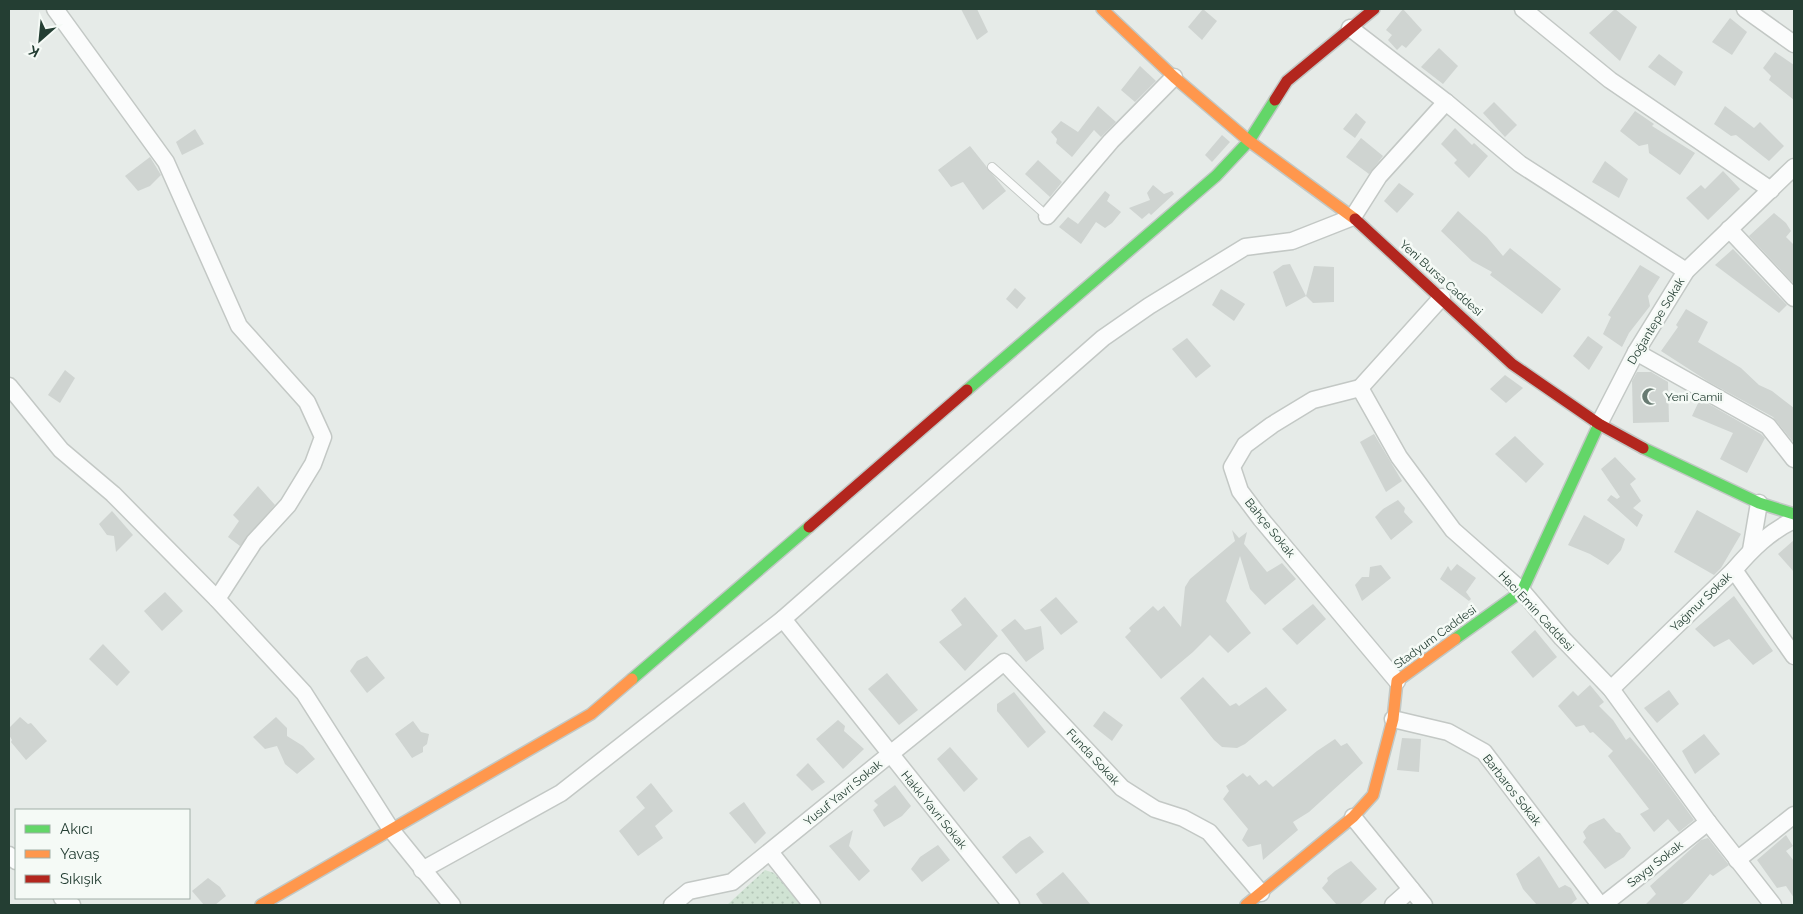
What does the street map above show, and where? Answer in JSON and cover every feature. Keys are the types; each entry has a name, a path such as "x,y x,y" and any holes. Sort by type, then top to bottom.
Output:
{"street":[{"path":"55,9 166,162 239,326 307,402 323,437 313,464 288,505 254,542 217,599"},
{"path":"261,905 392,831 591,714 1216,176 1248,141 1286,81 1374,9"},
{"path":"1523,9 1610,80 1771,190"},
{"path":"1745,9 1794,44"},
{"name":"Yeni Bursa Caddesi","path":"1107,11 1174,77 1248,141 1353,217 1442,297 1512,364 1599,424 1665,460 1759,503 1794,514"},
{"path":"1350,28 1446,102 1520,164 1686,271"},
{"path":"1047,216 1111,142 1174,77"},
{"path":"422,870 561,793 783,619 1103,338 1149,306 1245,246 1292,240 1353,217 1379,176 1446,102"},
{"name":"Doğantepe Sokak","path":"1599,424 1636,352 1686,271 1794,167"},
{"path":"1728,229 1794,298"},
{"path":"1360,388 1442,297"},
{"path":"1636,352 1768,426 1794,459"},
{"name":"Hacı Emin Caddesi","path":"1360,388 1399,457 1454,530 1522,592 1562,638 1611,688 1708,822 1773,905"},
{"name":"Bahçe Sokak","path":"1360,388 1313,400 1272,425 1245,445 1232,467 1240,491 1261,519 1398,681"},
{"path":"11,392 61,450 113,494 217,599 304,693 392,831 452,905"},
{"name":"Stadyum Caddesi","path":"1246,905 1354,817 1373,795 1384,760 1393,719 1398,681 1522,592 1599,424"},
{"path":"1751,550 1759,503"},
{"name":"Yağmur Sokak","path":"1611,688 1734,570 1751,550 1774,529 1794,520"},
{"path":"1734,570 1794,656"},
{"name":"Hakkı Yavri Sokak","path":"783,619 1011,905"},
{"name":"Yusuf Yavri Sokak","path":"672,905 689,891 732,882 1004,662"},
{"name":"Funda Sokak","path":"1004,662 1122,788 1154,809 1183,818 1209,832 1260,893"},
{"name":"Barbaros Sokak","path":"1393,719 1448,732 1484,752 1601,905"},
{"path":"1738,860 1794,815"},
{"path":"1354,817 1424,905"},
{"name":"Saygı Sokak","path":"1601,905 1708,822"},
{"path":"770,852 812,905"},
{"path":"1392,905 1411,889"}],"lane":[{"path":"992,167 1047,216"}],"green space":[{"path":"765,870 774,873 802,905 727,905"}],"building":[{"path":"961,9 977,9 988,32 977,40"},
{"path":"1203,9 1217,21 1202,40 1188,27"},
{"path":"1403,9 1422,30 1406,48 1402,45 1397,50 1388,40 1392,35 1386,30"},
{"path":"1615,9 1637,27 1620,61 1589,33"},
{"path":"1730,18 1747,32 1732,55 1712,42"},
{"path":"1439,48 1458,66 1443,84 1421,67"},
{"path":"1775,52 1794,65 1794,100 1769,80 1771,76 1763,68"},
{"path":"1659,54 1683,72 1675,86 1648,67"},
{"path":"1140,66 1156,81 1135,102 1121,90"},
{"path":"1494,102 1517,125 1505,137 1483,113"},
{"path":"1098,106 1116,122 1101,137 1094,130 1072,157 1056,143 1057,139 1051,132 1061,121 1078,132"},
{"path":"1725,106 1754,128 1760,122 1784,146 1769,161 1736,135 1731,136 1714,124"},
{"path":"1635,111 1654,124 1652,126 1695,153 1680,175 1649,153 1648,144 1639,146 1620,131"},
{"path":"1356,113 1366,122 1355,138 1343,129"},
{"path":"1455,128 1472,145 1474,143 1488,156 1469,178 1454,163 1457,160 1441,144"},
{"path":"195,129 204,144 182,155 176,142"},
{"path":"1222,135 1230,142 1212,162 1205,155"},
{"path":"1361,138 1383,156 1369,174 1346,157"},
{"path":"970,146 1006,191 983,210 963,182 951,187 938,170"},
{"path":"150,157 161,175 150,186 138,191 125,176"},
{"path":"1038,160 1062,182 1050,197 1025,174"},
{"path":"1605,161 1628,179 1619,198 1592,182"},
{"path":"1723,171 1740,189 1708,220 1686,198 1701,185 1705,189"},
{"path":"1399,183 1414,194 1397,213 1384,201"},
{"path":"1153,185 1164,194 1172,191 1174,194 1151,215 1149,213 1142,219 1129,208 1150,200 1147,193"},
{"path":"1105,191 1110,195 1107,201 1121,212 1112,223 1105,228 1096,222 1081,244 1059,227 1068,217 1078,224"},
{"path":"1458,211 1487,237 1503,256 1510,248 1561,289 1542,314 1490,275 1492,272 1472,261 1441,231"},
{"path":"1774,213 1786,223 1791,231 1786,237 1794,245 1793,283 1749,236"},
{"path":"1733,249 1787,305 1779,313 1715,265"},
{"path":"1290,264 1306,296 1286,307 1273,272 1283,265"},
{"path":"1640,265 1660,277 1648,296 1650,306 1629,333 1622,347 1603,334 1611,317 1608,315"},
{"path":"1314,266 1334,267 1334,302 1313,303 1306,296"},
{"path":"1015,288 1026,298 1017,309 1006,299"},
{"path":"1221,289 1245,304 1234,321 1212,305"},
{"path":"1686,309 1708,322 1698,342 1741,368 1759,385 1772,391 1794,408 1794,443 1773,417 1709,382 1661,351 1678,327 1676,325"},
{"path":"1588,336 1603,347 1589,370 1573,356"},
{"path":"1187,338 1211,366 1196,378 1172,349"},
{"path":"65,370 75,378 60,403 48,395"},
{"name":"Yeni Camii","path":"1637,372 1651,372 1668,382 1669,422 1633,423 1632,381"},
{"path":"1505,375 1523,388 1506,403 1490,389"},
{"path":"1700,399 1765,438 1747,473 1720,459 1733,433 1692,416"},
{"path":"1374,434 1402,481 1386,492 1360,442"},
{"path":"1515,436 1544,464 1526,483 1495,454"},
{"path":"1615,457 1636,479 1630,484 1641,501 1633,508 1643,515 1637,527 1607,500 1611,495 1617,499 1620,497 1601,469"},
{"path":"258,486 275,505 240,546 228,537 239,521 233,515"},
{"path":"1398,500 1405,508 1404,512 1413,522 1391,540 1375,517 1383,509"},
{"path":"1697,510 1741,534 1721,568 1714,575 1674,552"},
{"path":"112,511 133,535 116,552 114,536 107,535 99,524"},
{"path":"1584,515 1625,539 1621,550 1608,565 1590,554 1568,545"},
{"path":"1232,530 1239,538 1247,532 1244,544 1267,572 1282,563 1296,579 1265,605 1250,589 1240,556 1226,601 1251,633 1228,653 1210,635 1161,679 1125,637 1131,631 1129,628 1153,606 1158,611 1164,606 1181,627 1185,587 1190,579 1235,541"},
{"path":"1794,540 1794,572 1778,554"},
{"path":"1457,564 1476,578 1466,592 1471,599 1469,601 1440,579 1448,566 1451,571"},
{"path":"1381,565 1391,578 1362,601 1355,585 1362,577 1369,577 1370,567"},
{"path":"165,592 183,611 162,631 144,611"},
{"path":"1734,596 1773,651 1753,665 1729,639 1714,647 1695,629"},
{"path":"965,597 998,636 965,671 939,642 962,625 951,610"},
{"path":"1056,597 1078,622 1061,635 1040,610"},
{"path":"1313,604 1326,619 1297,645 1282,629"},
{"path":"1015,619 1025,630 1041,626 1044,649 1026,662 1001,630"},
{"path":"1535,630 1557,657 1533,678 1511,652"},
{"path":"103,644 130,672 117,686 89,659"},
{"path":"367,656 385,678 367,693 350,671 357,661"},
{"path":"887,673 918,710 899,725 868,689"},
{"path":"1203,677 1230,706 1236,703 1239,706 1266,687 1287,710 1245,744 1237,748 1222,747 1214,740 1180,698"},
{"path":"1590,685 1604,702 1599,706 1613,720 1626,740 1630,737 1654,765 1694,820 1679,832 1668,819 1654,832 1640,814 1649,809 1608,756 1613,751 1593,732 1590,733 1584,725 1576,727 1558,706 1573,691 1578,696"},
{"path":"1669,690 1679,704 1657,723 1644,708"},
{"path":"1014,692 1046,732 1028,748 997,711 997,704"},
{"path":"1104,711 1123,725 1112,741 1093,726"},
{"path":"20,717 28,724 31,723 47,741 26,760 11,742 12,740 9,735 9,728"},
{"path":"276,717 287,728 287,736 303,746 315,759 297,774 285,764 277,746 265,749 253,737"},
{"path":"838,720 845,726 844,731 864,749 843,769 816,739"},
{"path":"413,721 421,732 429,734 427,744 423,747 423,752 412,758 395,734"},
{"path":"1704,734 1720,754 1695,774 1682,751"},
{"path":"1402,738 1421,739 1419,772 1397,770"},
{"path":"1335,739 1341,746 1347,743 1363,763 1309,812 1293,822 1298,830 1263,860 1261,844 1248,847 1242,840 1248,829 1223,799 1229,791 1226,786 1243,773 1247,777 1250,775 1259,785 1266,780 1273,787 1317,751"},
{"path":"950,747 978,779 964,792 937,759"},
{"path":"808,763 825,782 812,791 796,775"},
{"path":"651,783 673,811 655,826 663,838 638,856 619,831 645,808 636,797"},
{"path":"895,785 911,806 902,816 884,827 873,810 878,805 874,801"},
{"path":"744,802 766,833 755,844 729,813"},
{"path":"1604,818 1616,832 1620,833 1631,848 1624,857 1605,869 1583,842 1586,838 1583,832 1589,825"},
{"path":"853,830 849,846 870,871 859,881 829,846"},
{"path":"1786,835 1793,846 1786,851 1794,861 1794,898 1786,886 1777,888 1757,860"},
{"path":"1030,836 1044,852 1016,874 1002,857"},
{"path":"1708,838 1729,865 1713,876 1710,874 1689,899 1681,905 1645,905 1656,894 1650,886 1701,840"},
{"path":"938,845 950,860 922,882 911,869 920,857"},
{"path":"1539,856 1559,888 1565,885 1571,888 1577,899 1570,905 1537,905 1523,889 1516,874"},
{"path":"1351,861 1377,889 1359,905 1337,905 1322,888 1328,881 1327,878"},
{"path":"1063,872 1091,905 1044,905 1041,902 1036,894"},
{"path":"208,878 220,887 226,896 215,905 204,905 192,891"}],"traffic: fast":[{"path":"967,390 1216,176 1249,141 1275,100"},
{"path":"1455,639 1522,591 1599,424"},
{"path":"1643,448 1759,503 1794,514"},
{"path":"632,679 809,527"}],"traffic: slow":[{"path":"1102,9 1174,77 1249,141 1355,219"},
{"path":"1246,905 1353,817 1373,795 1393,719 1397,681 1455,639"},
{"path":"261,905 591,714 632,679"}],"traffic: jam":[{"path":"1275,100 1287,81 1374,9"},
{"path":"1355,219 1512,364 1599,424 1643,448"},
{"path":"809,527 967,390"}],"place":[{"name":"Yeni Camii","path":"1651,397"}]}
